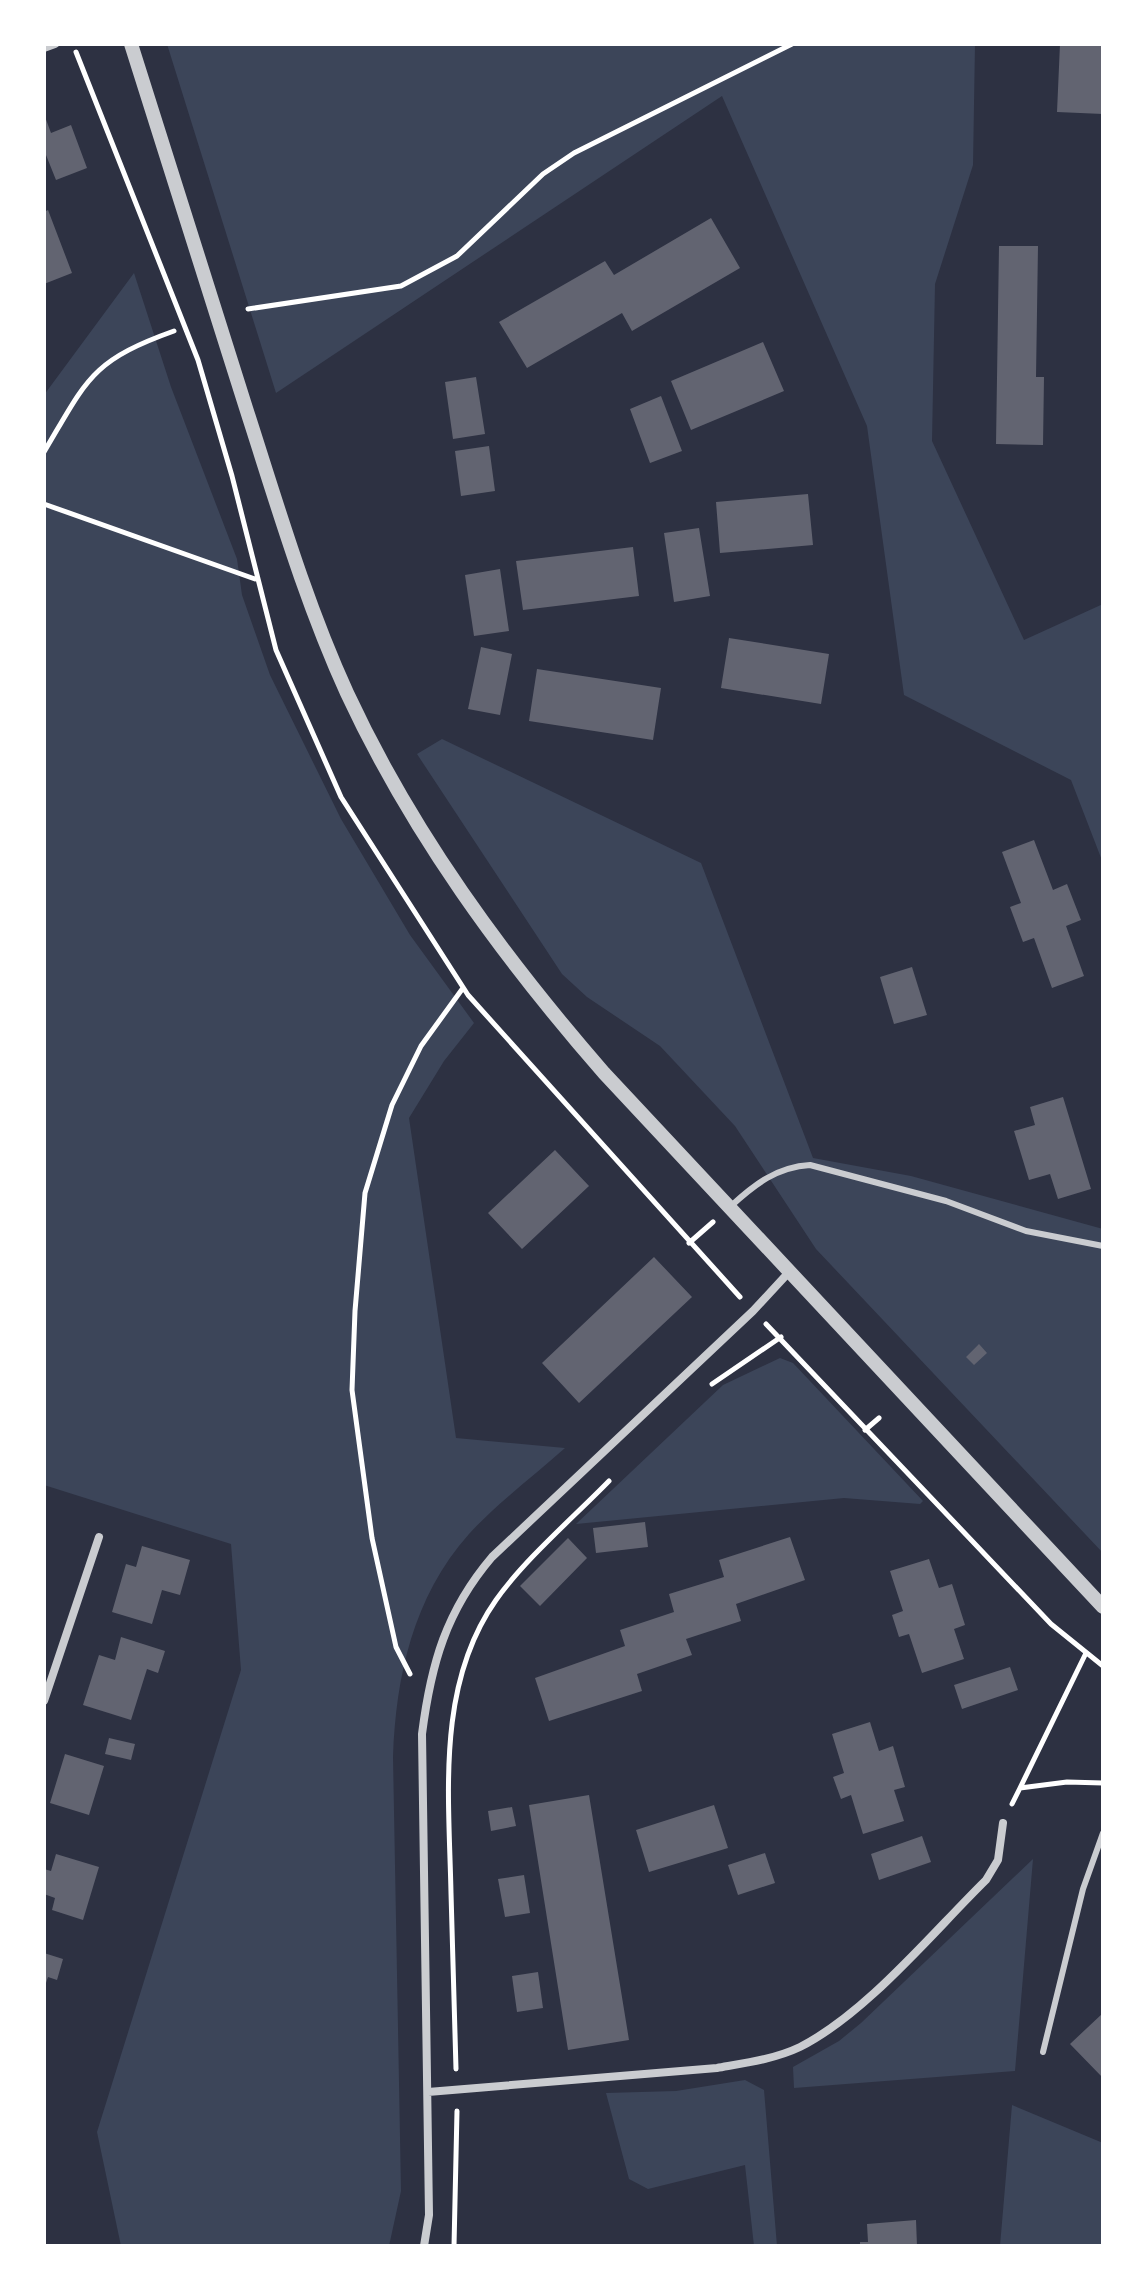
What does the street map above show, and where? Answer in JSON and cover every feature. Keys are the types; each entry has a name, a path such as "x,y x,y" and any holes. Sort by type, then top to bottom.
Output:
{"street":[{"path":"44,48 55,44"},
{"path":"131,44 306,594 348,694 418,822 471,909 604,1073 1103,1607"},
{"path":"424,2246 429,2215 422,1734 427,1693 450,1617 468,1584 492,1557 753,1311 790,1271"},
{"path":"44,1701 99,1537"},
{"path":"428,2092 717,2068 759,2061 798,2048 847,2016 986,1880 998,1860 1003,1823"}],"lane":[{"path":"729,1208 756,1183 789,1166 810,1165 946,1201 1026,1231 1103,1246"},
{"path":"1043,2052 1083,1889 1103,1833"}],"path":[{"path":"248,309 401,286 457,256 543,174 574,153 792,44"},
{"path":"44,452 89,377 112,358 174,331"},
{"path":"44,504 255,579"},
{"path":"410,1674 396,1647 372,1538 352,1390 355,1311 365,1193 392,1105 421,1046 463,987"},
{"path":"708,1387 781,1337"},
{"path":"865,1430 879,1418"},
{"path":"456,2064 449,1819 451,1720 455,1696 467,1655 496,1600 619,1471"},
{"path":"1003,1823 1086,1653"},
{"path":"1020,1788 1067,1782 1103,1783"},
{"path":"454,2246 457,2111"}],"shaded area":[{"path":"167,44 975,44 973,165 935,284 932,441 1024,640 1103,604 1103,863 1071,780 904,695 867,426 722,96 276,393"},
{"path":"134,273 171,387 237,559 242,595 270,675 341,819 410,935 474,1023 444,1061 409,1118 456,1438 565,1448 491,1511 450,1558 421,1611 404,1667 393,1757 401,2191 389,2246 121,2246 97,2132 241,1670 231,1544 44,1485 44,395"},
{"path":"442,739 701,863 813,1158 911,1176 1103,1229 1103,1553 816,1249 735,1126 660,1046 587,997 562,974 417,754"},
{"path":"780,1358 793,1363 923,1501 920,1504 844,1498 576,1524 723,1385"},
{"path":"1033,1859 1015,2071 794,2088 793,2067 839,2041 861,2023"},
{"path":"745,2080 764,2090 777,2246 754,2246 745,2165 648,2189 629,2179 606,2093 676,2091"},
{"path":"1012,2105 1103,2143 1103,2246 1000,2246"}],"building":[{"path":"1060,44 1103,44 1103,114 1057,112"},
{"path":"44,114 51,133 71,125 87,168 56,180 44,150"},
{"path":"48,210 72,273 44,284 44,212"},
{"path":"711,218 740,268 632,331 622,313 527,368 499,322 605,261 614,275"},
{"path":"999,246 1038,246 1036,377 1044,377 1043,445 996,444"},
{"path":"763,342 784,391 691,430 671,381"},
{"path":"476,377 485,434 453,439 445,382"},
{"path":"661,396 682,451 650,463 630,409"},
{"path":"489,446 495,491 461,496 455,451"},
{"path":"808,494 813,545 720,553 716,502"},
{"path":"699,528 710,596 674,602 664,533"},
{"path":"633,547 639,596 523,610 516,561"},
{"path":"500,569 509,631 474,636 465,575"},
{"path":"729,638 829,654 821,704 721,688"},
{"path":"481,647 512,654 500,715 468,709"},
{"path":"537,669 661,688 653,740 529,721"},
{"path":"1034,840 1053,890 1067,884 1081,920 1066,926 1084,976 1052,988 1034,938 1023,942 1010,907 1021,903 1002,852"},
{"path":"912,967 927,1015 894,1024 880,977"},
{"path":"1063,1097 1091,1189 1058,1199 1050,1174 1029,1180 1014,1131 1035,1125 1030,1107"},
{"path":"555,1150 589,1186 522,1249 488,1213"},
{"path":"654,1257 692,1297 579,1403 542,1363"},
{"path":"979,1344 987,1353 974,1365 966,1357"},
{"path":"645,1522 648,1547 596,1553 593,1528"},
{"path":"790,1537 805,1580 736,1604 741,1621 686,1639 692,1655 637,1674 642,1691 549,1721 535,1678 625,1646 620,1630 674,1612 669,1594 724,1577 719,1560"},
{"path":"568,1538 587,1558 540,1606 520,1586"},
{"path":"142,1546 190,1560 180,1595 162,1590 152,1624 112,1612 126,1564 136,1567"},
{"path":"929,1559 939,1588 952,1584 965,1625 954,1629 964,1659 922,1673 909,1634 899,1637 892,1615 903,1611 890,1571"},
{"path":"121,1637 165,1651 158,1673 147,1669 131,1720 83,1705 99,1655 115,1660"},
{"path":"1010,1667 1018,1690 962,1709 954,1685"},
{"path":"870,1722 879,1751 893,1746 905,1787 894,1790 904,1821 863,1834 851,1795 841,1799 833,1777 844,1773 832,1734"},
{"path":"109,1738 135,1744 131,1760 105,1754"},
{"path":"65,1754 104,1766 89,1815 50,1803"},
{"path":"589,1795 629,2040 568,2050 529,1805"},
{"path":"714,1805 728,1848 649,1872 636,1830"},
{"path":"512,1807 516,1826 491,1831 488,1811"},
{"path":"922,1836 931,1862 879,1880 871,1854"},
{"path":"765,1853 775,1883 738,1895 728,1865"},
{"path":"56,1854 99,1867 83,1920 52,1910 55,1898 44,1894 44,1869 51,1871"},
{"path":"524,1875 530,1913 505,1917 498,1879"},
{"path":"44,1953 63,1959 57,1980 48,1977 45,1986"},
{"path":"538,1972 543,2008 517,2012 512,1976"},
{"path":"1103,2013 1103,2078 1070,2044"},
{"path":"916,2220 917,2246 860,2246 860,2242 868,2242 867,2224"}]}
